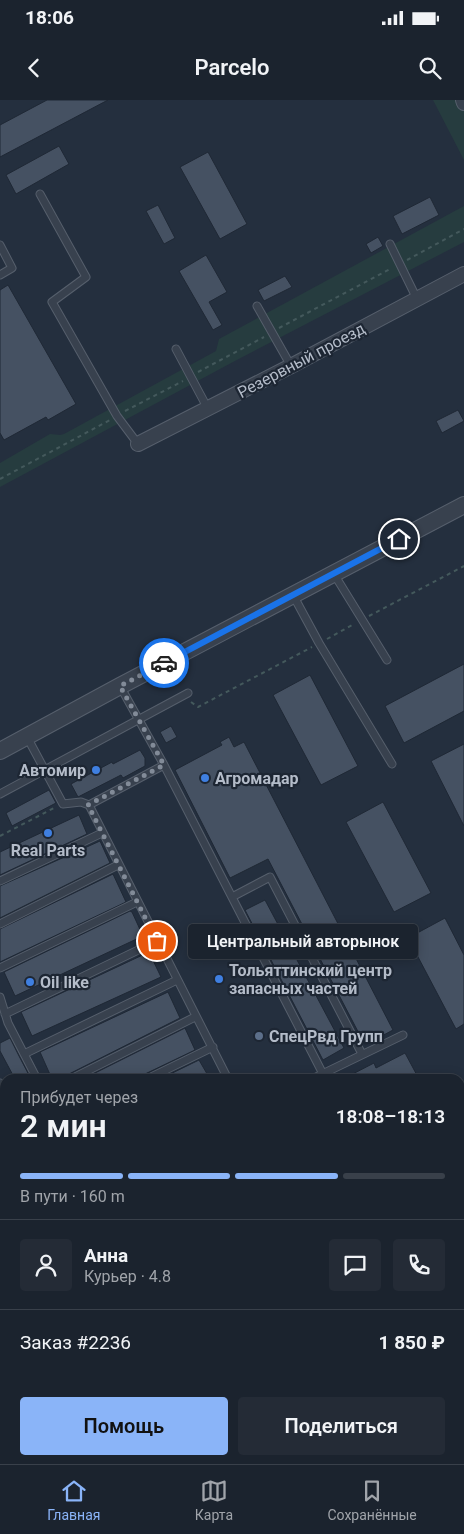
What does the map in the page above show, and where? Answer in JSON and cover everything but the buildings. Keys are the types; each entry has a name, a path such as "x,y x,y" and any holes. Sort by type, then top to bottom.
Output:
{"street":[{"name":"Резервный проезд","path":"138,444 291,366 464,274"},
{"path":"0,751 464,505"}],"lane":[{"path":"40,194 86,277 52,302 117,416 138,444"},
{"path":"390,244 416,299"},
{"path":"0,245 12,268 0,275"},
{"path":"257,306 291,366"},
{"path":"176,348 208,408"},
{"path":"334,574 387,660"},
{"path":"293,595 319,643 392,764"},
{"path":"120,686 164,765 323,1074 403,1035"},
{"path":"0,794 188,693"},
{"path":"27,736 63,804 81,802 88,805 213,1047 224,1074"},
{"path":"88,805 164,765"},
{"path":"0,881 102,833"},
{"path":"0,924 118,864"},
{"path":"232,897 270,877 362,1054"},
{"path":"0,968 137,902"},
{"path":"5,1014 157,941"},
{"path":"24,1054 177,980"},
{"path":"0,997 8,1023 34,1074"},
{"path":"81,1074 196,1017"},
{"path":"0,1028 8,1023"},
{"path":"157,1074 213,1047"}],"path":[{"path":"0,479 464,229"},
{"path":"0,836 63,804"}],"green space":[{"path":"433,100 459,100 464,109 464,160"},
{"path":"464,206 464,242 233,362 0,487 0,463 50,434 64,434 216,351 219,339"}],"way so far":[{"path":"157,941 88,805 164,765 120,686 164,663"}],"place":[{"name":"Автомир","path":"96,770"},
{"name":"Агромадар","path":"205,778"},
{"name":"Real Parts","path":"48,833"},
{"name":"Центральный авторынок","path":"157,941"},
{"name":"Тольяттинский центр запасных частей","path":"219,979"},
{"name":"Oil like","path":"30,982"},
{"name":"СпецРвд Групп","path":"259,1036"}],"route":[{"path":"164,663 399,539"}]}
